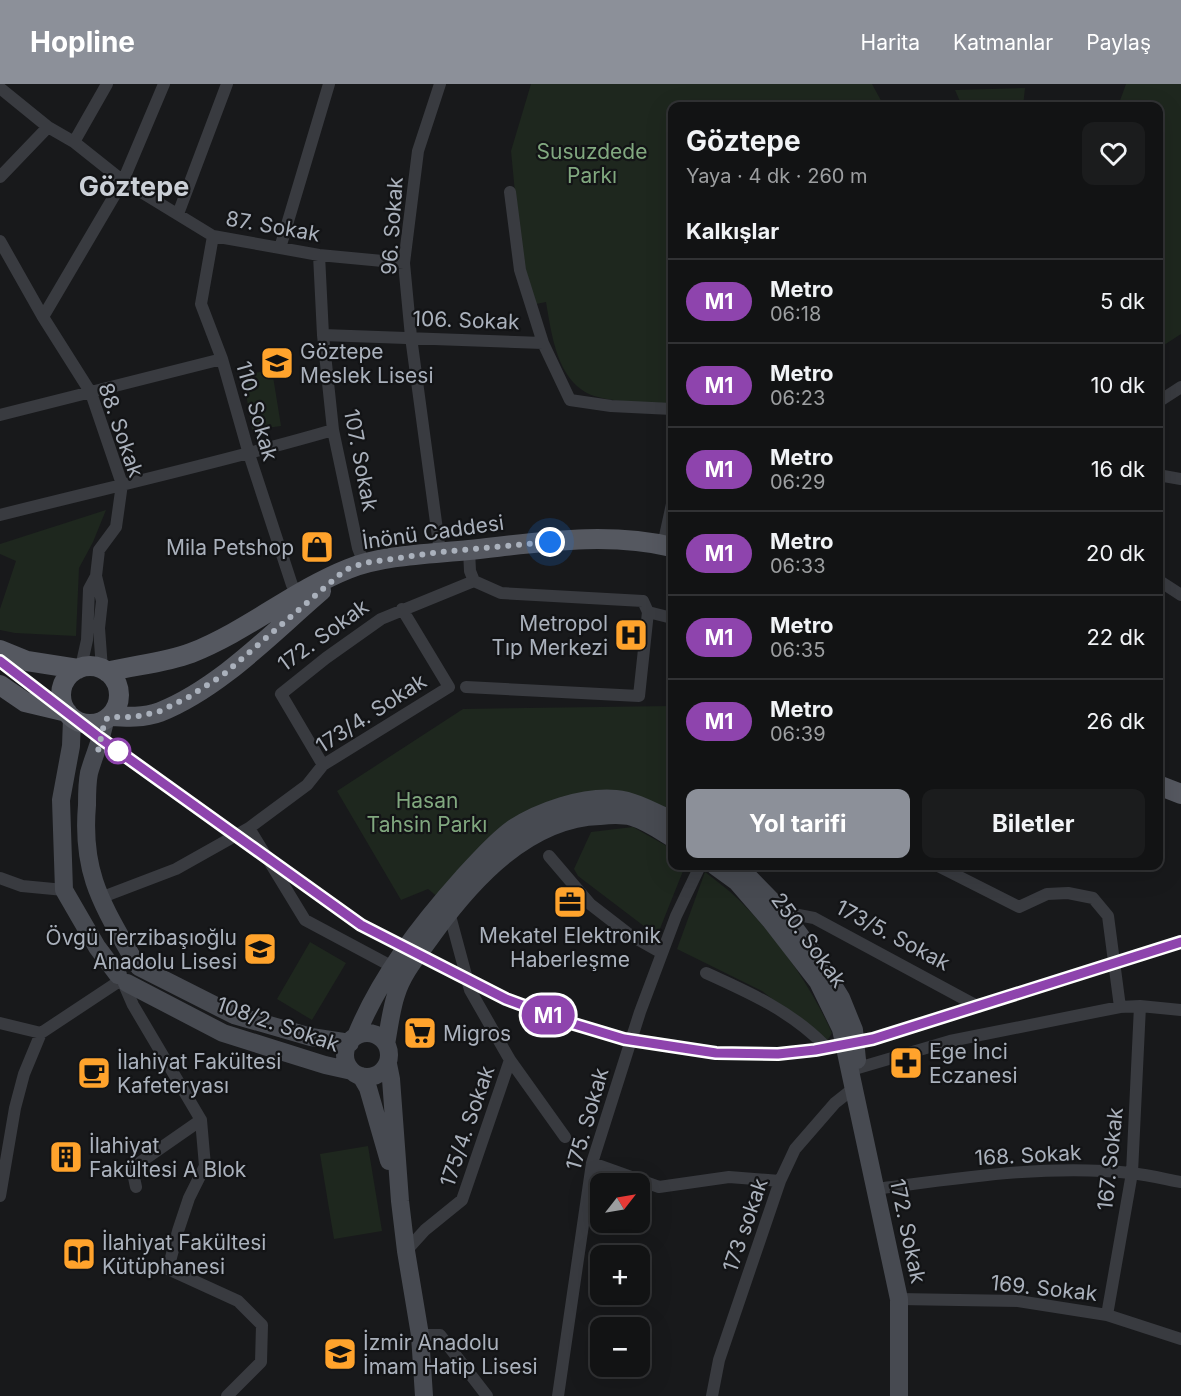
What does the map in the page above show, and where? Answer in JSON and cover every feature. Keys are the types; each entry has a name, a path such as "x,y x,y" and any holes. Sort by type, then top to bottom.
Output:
{"main road":[{"name":"İnönü Caddesi","path":"105,670 152,664 191,653 235,632 299,593 364,563 440,552 590,538 622,539 667,546"},
{"name":"İnönü Caddesi","path":"107,718 134,717 158,712 187,698 223,675 345,570"},
{"path":"0,650 27,661 79,668 92,666 105,670 118,685 120,694 118,704 107,718 89,774 85,829 86,855 100,898 137,965"},
{"path":"70,715 61,698 62,689 65,681 79,668"},
{"path":"0,685 25,702 70,715 83,723 91,724 107,718"},
{"name":"108/2. Sokak","path":"70,715 71,746 61,800 64,890 97,946 122,980 223,1033 356,1074"},
{"path":"1163,787 1181,794"},
{"path":"400,1200 368,1088 346,1060 345,1053 393,967 429,918 479,860 512,830 530,820 553,809 615,799 636,804 668,818"},
{"path":"356,1074 372,1077 379,1074 388,1064 390,1057 386,1044 396,994 410,966 449,912 488,869 514,848 562,822 581,816 630,816 649,823 668,835"},
{"name":"250. Sokak","path":"720,870 777,916 814,954 842,999 854,1030 858,1068"},
{"name":"250. Sokak","path":"741,870 777,916 818,982 841,1029 854,1088"},
{"path":"122,980 118,968 123,963 129,961 137,965"},
{"name":"108/2. Sokak","path":"137,965 234,1015 311,1037 353,1039"},
{"path":"353,1039 362,1034 376,1035 386,1044"},
{"path":"388,1064 400,1200 420,1335 424,1396"},
{"path":"854,1088 858,1068"},
{"name":"172. Sokak","path":"854,1088 899,1299 900,1393"}],"street":[{"path":"43,317 123,181 164,84"},
{"path":"178,214 227,84"},
{"path":"280,248 329,84"},
{"name":"96. Sokak","path":"440,84 418,151 404,263 411,337 440,552"},
{"path":"75,142 106,85"},
{"name":"87. Sokak","path":"0,88 48,127 75,142 123,181 213,236 319,255 404,263"},
{"path":"0,177 48,127"},
{"path":"510,192 520,270 543,343"},
{"name":"110. Sokak","path":"213,236 201,304 222,359 249,454 292,585 299,593"},
{"name":"88. Sokak","path":"0,241 43,317 91,393 122,484 116,527 99,550 96,576 89,590 87,640 79,668"},
{"name":"107. Sokak","path":"319,255 323,335 333,430 358,548 364,563"},
{"name":"106. Sokak","path":"323,335 543,343 570,400 668,409"},
{"path":"0,415 222,359"},
{"path":"1163,399 1181,387"},
{"path":"0,515 249,454 333,430"},
{"path":"1163,476 1181,479"},
{"path":"466,687 639,696 648,612 644,601 501,594 474,581 470,571 469,550"},
{"name":"88. Sokak","path":"96,576 102,601 99,628 105,670"},
{"name":"172. Sokak","path":"323,765 281,694 331,654 381,619 474,581"},
{"path":"1163,583 1181,595"},
{"name":"172. Sokak","path":"402,609 449,687"},
{"path":"648,612 668,617"},
{"name":"173/4. Sokak","path":"100,898 176,869 249,828 307,785 323,765 449,687"},
{"path":"249,828 305,920 393,967"},
{"path":"549,856 590,904 630,935 662,953"},
{"name":"175. Sokak","path":"558,1396 592,1163 639,1012 676,916 698,870"},
{"path":"946,870 1019,907 1047,894 1068,893 1093,898 1108,916 1119,1007"},
{"path":"0,878 22,886 64,890"},
{"path":"449,912 470,990 510,1060 566,1137"},
{"name":"173/5. Sokak","path":"777,916 814,918 979,1007"},
{"path":"706,973 768,1002 811,1032 824,1045"},
{"path":"0,1191 15,1108 24,1074 41,1032 122,980 133,1005 201,1120 205,1166 189,1198 168,1269 238,1301 262,1325 261,1362 227,1396"},
{"path":"858,1068 950,1041 1119,1007 1140,1006 1181,1010"},
{"name":"167. Sokak","path":"1107,1315 1132,1173 1140,1006"},
{"path":"0,1023 41,1032"},
{"name":"175/4. Sokak","path":"406,1251 425,1230 462,1200 510,1060"},
{"name":"173 sokak","path":"712,1396 719,1360 780,1182 795,1149 835,1103 854,1088"},
{"path":"136,1187 132,1168 201,1120"},
{"path":"592,1163 659,1187 729,1177 780,1182"},
{"name":"168. Sokak","path":"876,1189 1041,1171 1132,1173 1181,1182"},
{"name":"169. Sokak","path":"899,1299 1018,1301 1107,1315 1181,1339"},
{"path":"420,1335 440,1335 487,1396"}],"green space":[{"name":"Susuzdede Parkı","path":"531,84 872,84 882,102 668,102 668,404 598,397 574,383 566,372 555,345 546,302 536,304 521,255 511,151"},
{"path":"1126,84 1181,84 1181,334 1163,346 1163,102 1119,102"},
{"path":"1025,88 1023,102 960,102 955,90"},
{"path":"272,370 281,426 252,430 243,375"},
{"path":"106,510 79,568 76,636 15,633 0,630 0,609 16,561 0,554 0,544"},
{"name":"Hasan Tahsin Parkı","path":"668,706 668,813 621,794 439,898 428,889 401,900 337,791 463,709"},
{"path":"633,827 668,847 668,870 683,870 657,936 578,876 574,869 591,832"},
{"path":"705,872 751,913 791,961 832,1033 827,1041 762,991 677,949"},
{"path":"310,942 346,963 312,1020 277,999"},
{"path":"368,1146 382,1231 334,1239 320,1154"}],"metro line":[{"name":"M1","path":"0,661 100,738 361,925 506,999 574,1024 624,1039 716,1053 778,1054 815,1050 873,1039 1181,942"}],"place":[{"name":"Göztepe Meslek Lisesi","path":"277,363"},
{"name":"Mila Petshop","path":"317,547"},
{"name":"Metropol Tıp Merkezi","path":"631,635"},
{"name":"Mekatel Elektronik Haberleşme","path":"570,902"},
{"name":"Övgü Terzibaşıoğlu Anadolu Lisesi","path":"260,949"},
{"name":"Migros","path":"420,1033"},
{"name":"Ege İnci Eczanesi","path":"906,1063"},
{"name":"İlahiyat Fakültesi Kafeteryası","path":"94,1073"},
{"name":"İlahiyat Fakültesi A Blok","path":"66,1157"},
{"name":"İlahiyat Fakültesi Kütüphanesi","path":"79,1254"},
{"name":"İzmir Anadolu İmam Hatip Lisesi","path":"340,1354"}],"district":[{"name":"Göztepe","path":"134,186"}],"route":[{"path":"118,751 98,751 105,720 110,717 134,717 158,712 187,698 223,675 345,570 364,563 440,552 550,542"}]}
